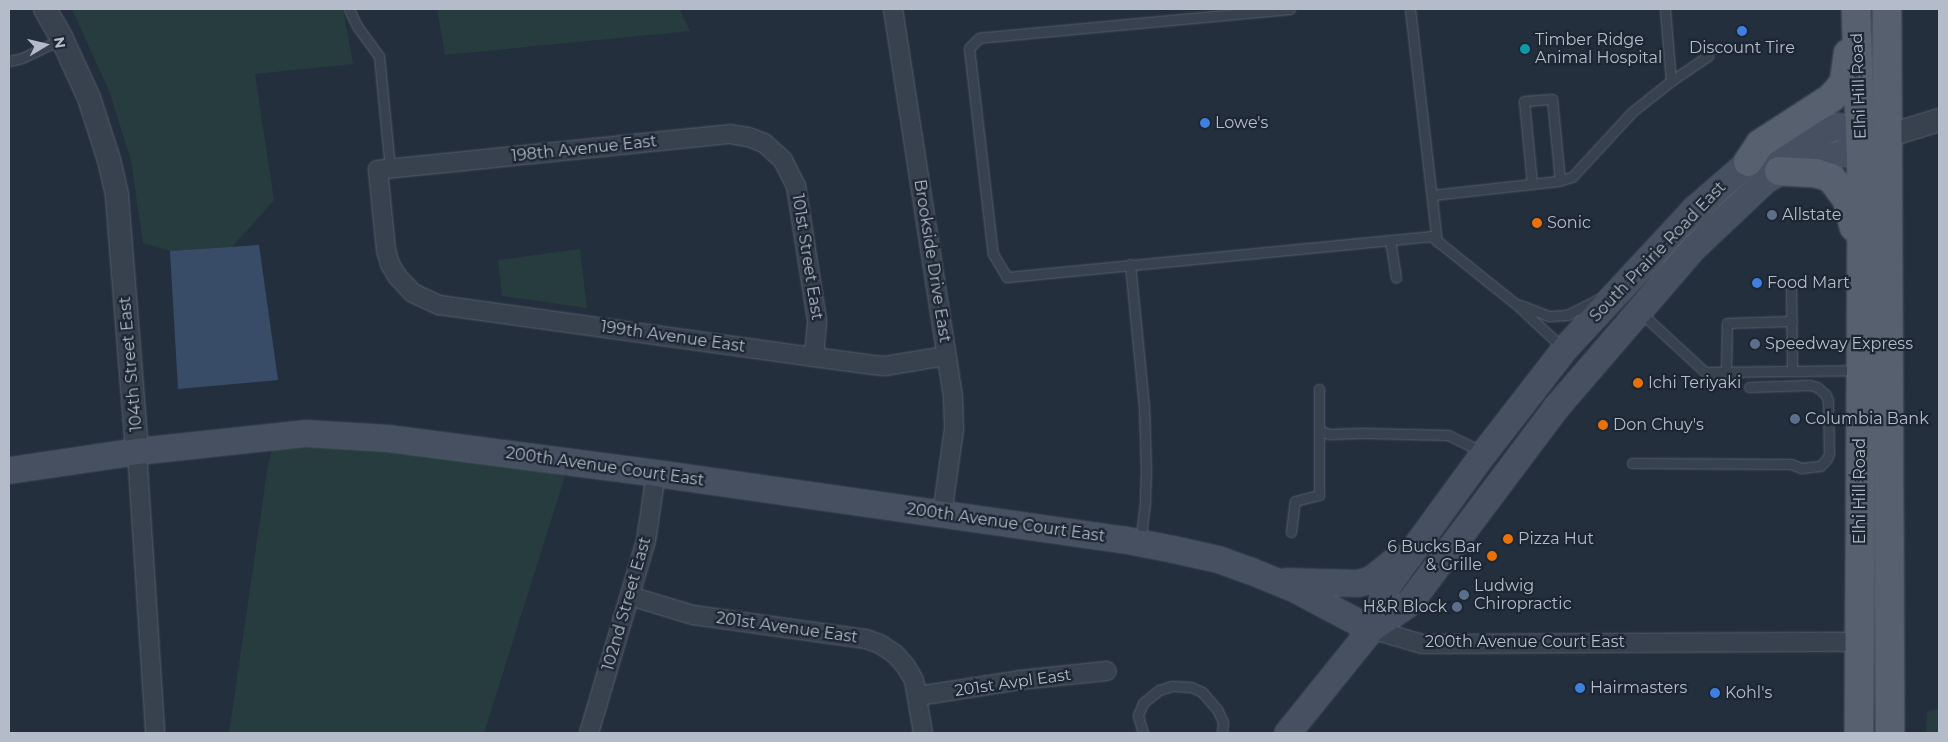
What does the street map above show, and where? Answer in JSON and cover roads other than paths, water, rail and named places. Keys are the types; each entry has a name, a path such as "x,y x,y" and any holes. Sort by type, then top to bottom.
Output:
{"main road":[{"path":"1748,162 1760,144 1831,98 1844,83 1848,64 1850,9"},
{"name":"Elhi Hill Road","path":"1856,9 1861,138 1859,733"},
{"name":"Elhi Hill Road","path":"1888,9 1890,733"},
{"name":"South Prairie Road East","path":"1287,733 1371,629 1409,603 1556,406 1693,248 1765,180 1788,166 1812,158 1843,153 1861,138 1838,126 1776,148 1748,162 1694,209 1564,349 1484,452 1387,585 1371,629"},
{"path":"1779,171 1816,173 1831,178 1847,199 1853,224 1860,305"},
{"name":"200th Avenue Court East","path":"9,470 137,451 306,433 356,435 656,473 1140,543 1218,560 1295,589 1371,629"},
{"path":"1271,580 1336,584 1358,583 1371,578 1415,546"}],"street":[{"name":"104th Street East","path":"45,9 62,39 99,124 117,196 137,451 155,733"},
{"name":"Brookside Drive East","path":"893,9 953,398 954,429 942,514"},
{"path":"1861,138 1939,120"},
{"name":"198th Avenue East","path":"384,170 730,134 748,136 764,143 783,160"},
{"name":"101st Street East","path":"783,160 796,186 816,310 818,330 814,357"},
{"name":"199th Avenue East","path":"384,170 386,250 390,264 405,286 423,299 439,305 885,366 946,356"},
{"name":"102nd Street East","path":"589,733 646,541 656,473"},
{"name":"201st Avenue East","path":"630,596 693,615 866,639 880,644 895,654 905,665 914,680 918,696"},
{"name":"200th Avenue Court East","path":"1371,629 1422,644 1860,642"},
{"name":"201st Avpl East","path":"918,696 1020,680 1108,670"},
{"path":"918,696 924,733"}],"lane":[{"path":"349,9 357,26 379,56 384,170"},
{"path":"1290,9 979,38 969,48 993,254 1007,277 1431,236 1516,304 1564,349"},
{"path":"1410,9 1437,241"},
{"path":"1664,9 1671,81"},
{"path":"9,61 22,58 62,39"},
{"path":"1432,195 1532,184 1560,180 1572,176 1632,112 1671,81 1708,56"},
{"path":"1532,184 1524,101 1552,99 1560,180"},
{"path":"1390,240 1396,278"},
{"path":"1130,264 1144,407 1146,469 1145,503 1140,543"},
{"path":"1791,286 1792,371"},
{"path":"1516,304 1549,316 1566,315 1620,289"},
{"path":"1639,311 1705,372 1860,370"},
{"path":"1726,371 1727,323 1792,321"},
{"path":"1632,463 1791,464 1800,468 1820,466 1829,454 1828,401 1826,394 1817,387 1810,385 1749,387"},
{"path":"1291,532 1295,501 1319,495 1321,431 1319,389"},
{"path":"1321,431 1329,434 1448,435 1484,452"},
{"path":"1143,733 1138,715 1143,703 1159,690 1172,686 1191,687 1202,692 1217,709 1223,722 1222,733"}],"water":[{"path":"259,245 278,380 178,389 170,251"}],"place":[{"name":"Discount Tire","path":"1742,31"},
{"name":"Timber Ridge Animal Hospital","path":"1525,49"},
{"name":"Lowe's","path":"1205,123"},
{"name":"Allstate","path":"1772,215"},
{"name":"Sonic","path":"1537,223"},
{"name":"Food Mart","path":"1757,283"},
{"name":"Speedway Express","path":"1755,344"},
{"name":"Ichi Teriyaki","path":"1638,383"},
{"name":"Columbia Bank","path":"1795,419"},
{"name":"Don Chuy's","path":"1603,425"},
{"name":"Pizza Hut","path":"1508,539"},
{"name":"6 Bucks Bar & Grille","path":"1492,556"},
{"name":"Ludwig Chiropractic","path":"1464,595"},
{"name":"H&R Block","path":"1457,607"},
{"name":"Hairmasters","path":"1580,688"},
{"name":"Kohl's","path":"1715,693"}]}
